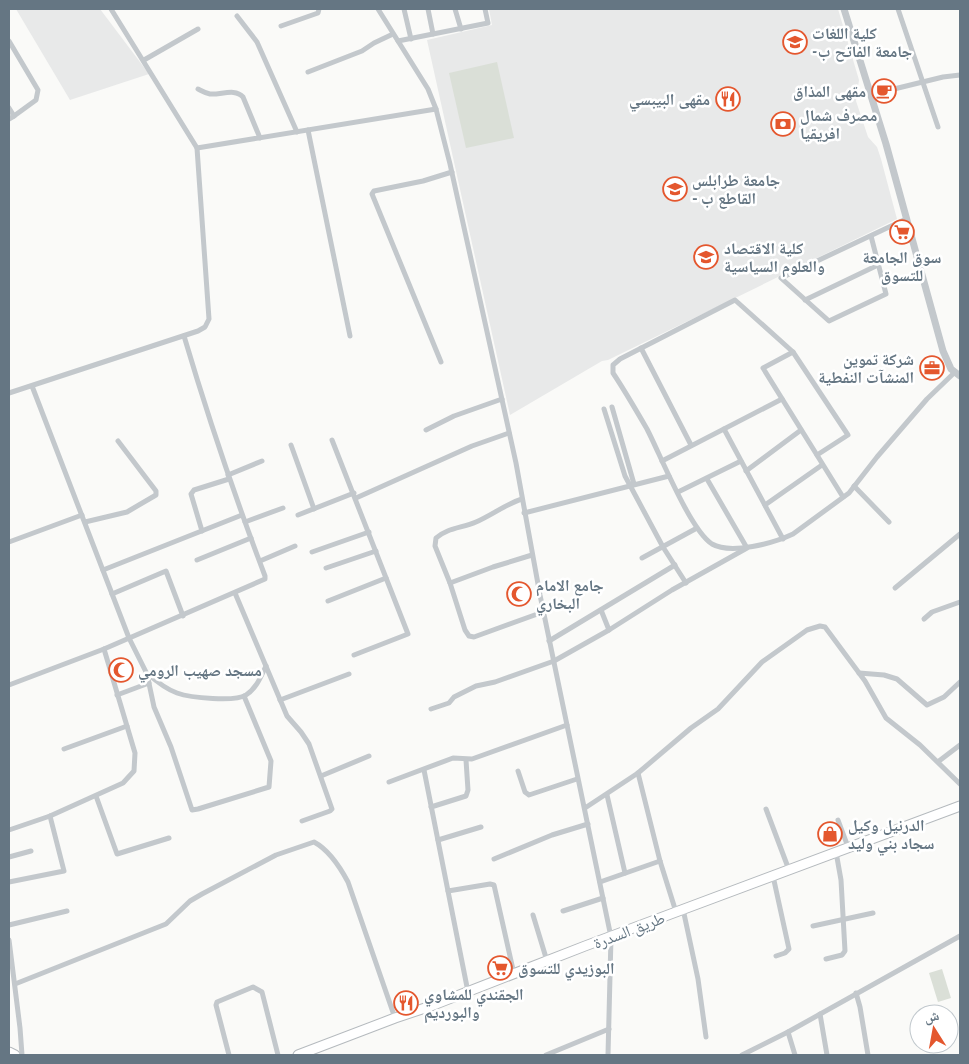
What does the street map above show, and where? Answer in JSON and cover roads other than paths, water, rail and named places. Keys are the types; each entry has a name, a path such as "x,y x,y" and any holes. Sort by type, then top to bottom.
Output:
{"main road":[{"name":"طريق السدرة","path":"298,1055 395,1018 468,993 679,910 960,806"},
{"path":"9,1052 15,1055"}],"street":[{"path":"9,393 184,336 205,327 210,317 197,148 111,9"},
{"path":"281,26 318,13 319,9"},
{"path":"378,9 428,88 436,109 452,172 502,399 577,779 611,937 608,1055"},
{"path":"404,9 411,39"},
{"path":"428,9 433,34"},
{"path":"455,9 460,28"},
{"path":"398,41 488,23 485,9"},
{"path":"431,709 449,703 454,697 476,686 495,682 554,661 747,548 783,539 793,534 843,497 927,399 957,374 947,363 943,351 886,144 844,9"},
{"path":"898,9 938,127"},
{"path":"237,16 257,42 297,132"},
{"path":"144,60 198,29"},
{"path":"308,72 362,51 393,34"},
{"path":"9,41 38,90 36,100 9,119"},
{"path":"890,90 960,75"},
{"path":"198,89 207,93 232,92 240,94 260,138"},
{"path":"9,108 14,116"},
{"path":"197,148 436,109"},
{"path":"308,130 350,336"},
{"path":"441,362 372,194 374,191 452,172"},
{"path":"871,236 886,294 829,321 781,278 906,219"},
{"path":"805,300 878,265"},
{"path":"747,548 712,544 697,528 647,430 614,373 613,365 620,359 736,300 793,352 848,436 817,455"},
{"path":"9,685 104,650 265,579 228,477 184,336"},
{"path":"641,348 692,445"},
{"path":"793,352 763,368 843,497"},
{"path":"32,386 129,638 147,674 154,707 170,743 190,807 194,810 270,786 271,761 244,696"},
{"path":"662,461 782,398"},
{"path":"426,430 454,416 502,399"},
{"path":"612,407 632,484 664,547 686,582"},
{"path":"604,410 625,476 632,484"},
{"path":"724,428 783,539"},
{"path":"746,471 801,430"},
{"path":"298,515 355,496 472,446 509,433"},
{"path":"332,440 408,635 354,655"},
{"path":"85,522 127,512 156,495 156,491 118,441"},
{"path":"291,445 314,509"},
{"path":"202,531 191,494 194,490 262,461"},
{"path":"678,492 741,461"},
{"path":"765,505 822,465"},
{"path":"524,513 669,476"},
{"path":"707,479 747,548"},
{"path":"854,486 889,522"},
{"path":"522,498 474,523 455,528 437,537 436,546 465,630 471,637 544,612"},
{"path":"245,522 283,508"},
{"path":"9,542 82,515"},
{"path":"103,570 242,515"},
{"path":"642,558 697,528"},
{"path":"312,552 369,532"},
{"path":"895,588 960,534"},
{"path":"198,560 251,538"},
{"path":"260,561 295,546"},
{"path":"326,568 376,550"},
{"path":"450,583 532,555"},
{"path":"550,641 675,565"},
{"path":"112,594 166,571 183,616"},
{"path":"328,600 386,578"},
{"path":"235,593 287,716 309,744 332,810 302,820"},
{"path":"924,619 932,612 960,602"},
{"path":"601,610 609,630"},
{"path":"584,808 638,773 691,728 718,709 762,662 807,630 820,626 824,628 859,674 886,718 939,761 960,784"},
{"path":"9,830 50,816 124,783 134,770 134,753 104,650"},
{"path":"147,674 162,686 179,694 231,699 244,696 257,685 266,666"},
{"path":"280,700 349,674"},
{"path":"859,674 884,675 897,679 927,705 944,697 960,682"},
{"path":"117,695 149,683"},
{"path":"389,782 453,758 466,760 567,725"},
{"path":"64,749 127,726"},
{"path":"939,761 960,745"},
{"path":"321,776 369,756"},
{"path":"431,807 466,796 468,790 466,760"},
{"path":"424,770 468,993"},
{"path":"518,771 525,792 529,795 577,779"},
{"path":"638,773 660,862 679,910 698,979 706,1038"},
{"path":"607,794 625,873"},
{"path":"96,796 117,854 169,838"},
{"path":"766,809 789,870"},
{"path":"9,882 64,870 50,816"},
{"path":"838,820 848,847"},
{"path":"494,859 552,835 588,824"},
{"path":"438,840 480,827"},
{"path":"14,984 166,924 190,902 202,894 276,855 314,842 335,860 348,882 395,1018"},
{"path":"9,857 31,851"},
{"path":"826,959 844,953 841,880 836,851"},
{"path":"600,882 660,862"},
{"path":"773,876 788,949 785,953 776,956"},
{"path":"448,891 490,884 495,886 514,974"},
{"path":"563,911 603,898"},
{"path":"9,926 67,911"},
{"path":"814,926 874,913"},
{"path":"533,915 547,961"},
{"path":"742,1055 788,1032 960,936"},
{"path":"9,940 22,1055"},
{"path":"229,1055 216,1005 217,1002 253,987 262,992 278,1055"},
{"path":"856,993 868,1055"},
{"path":"9,998 16,998"},
{"path":"820,1014 827,1055"},
{"path":"546,1055 609,1029"},
{"path":"788,1032 795,1055"}],"place":[{"name":"كلية اللغات -جامعة الفاتح ب","path":"795,42"},
{"name":"مقهى المذاق","path":"884,91"},
{"name":"مقهى البيبسي","path":"728,99"},
{"name":"مصرف شمال افريقيا","path":"783,124"},
{"name":"جامعة طرابلس - القاطع ب","path":"675,189"},
{"name":"سوق الجامعة للتسوق","path":"902,232"},
{"name":"كلية الاقتصاد والعلوم السياسية","path":"706,257"},
{"name":"شركة تموين المنشآت النفطية","path":"932,368"},
{"name":"جامع الامام البخاري","path":"519,594"},
{"name":"مسجد صهيب الرومي","path":"121,670"},
{"name":"الدرنيل وكيل سجاد بني وليد","path":"830,834"},
{"name":"البوزيدي للتسوق","path":"500,968"},
{"name":"الجقندي للمشاوي والبورديم","path":"406,1003"}]}
